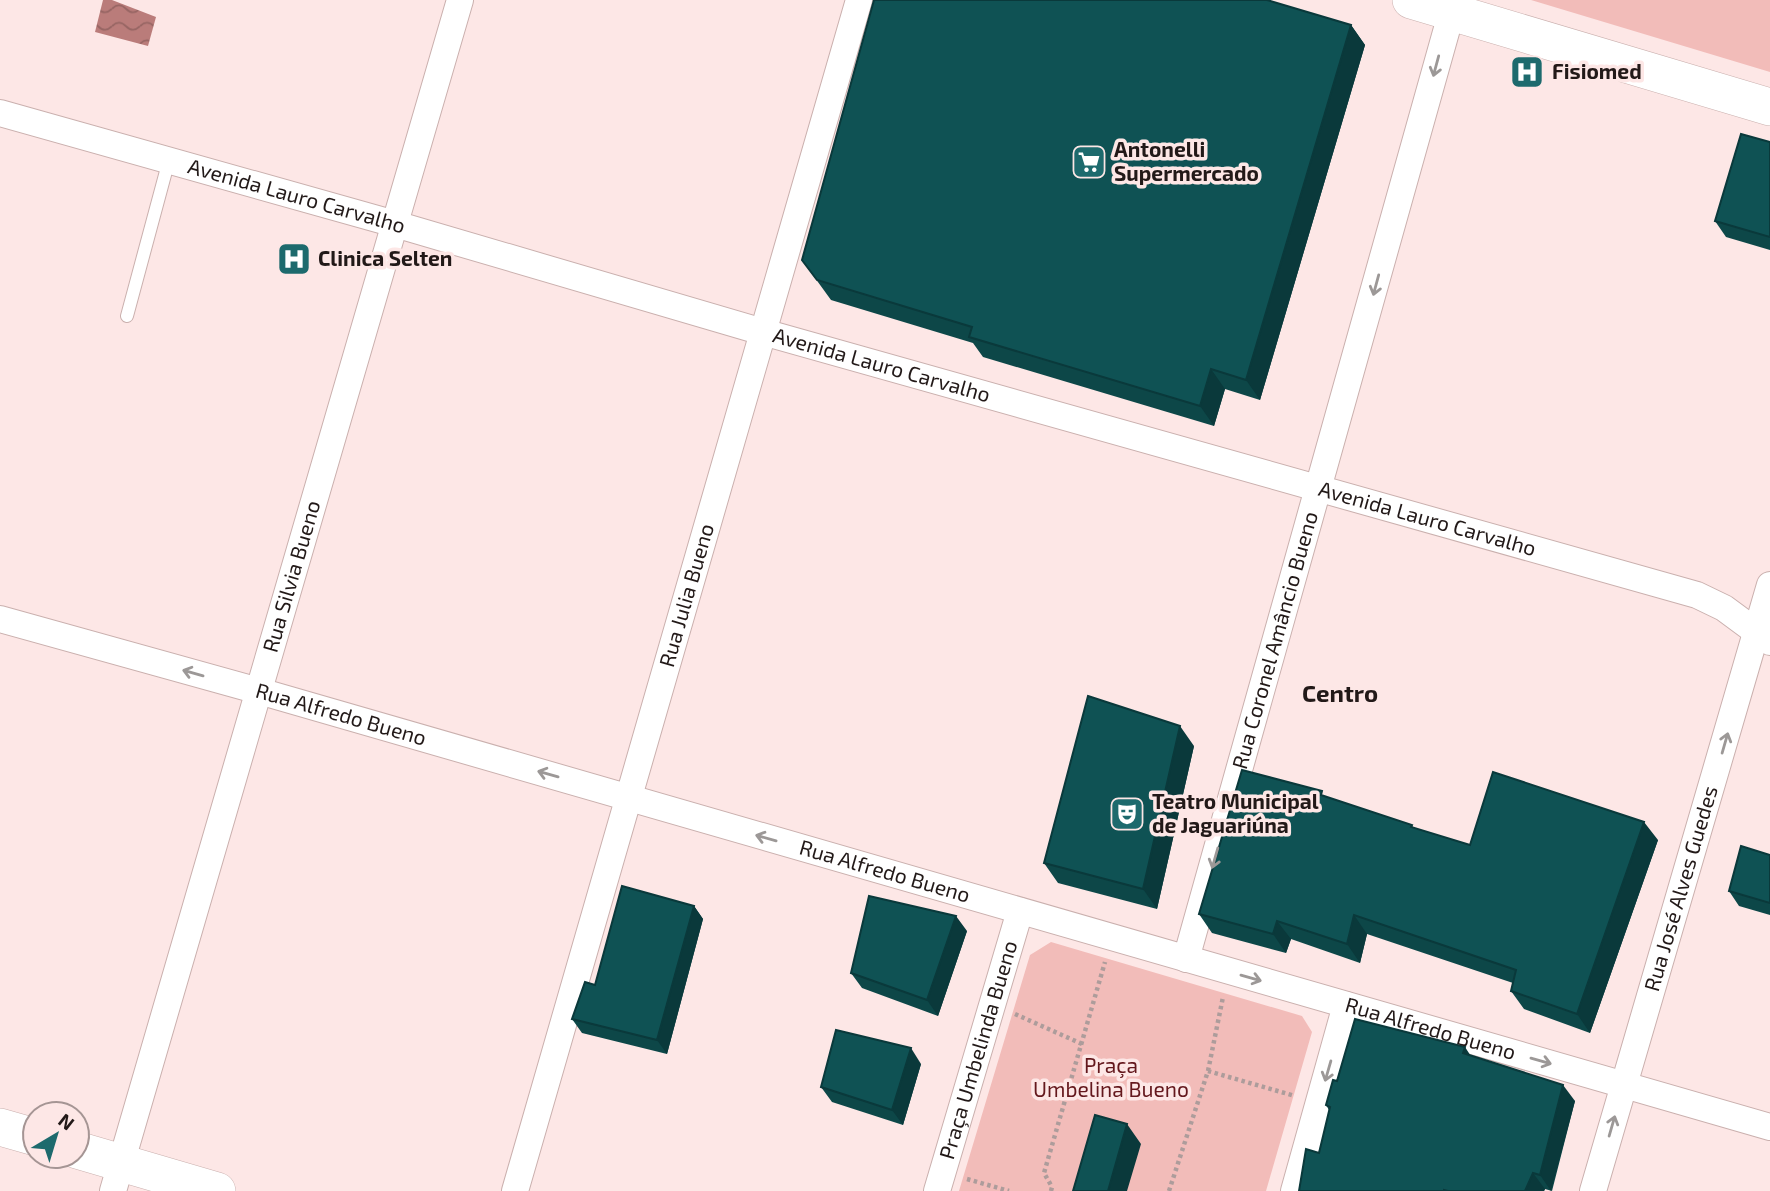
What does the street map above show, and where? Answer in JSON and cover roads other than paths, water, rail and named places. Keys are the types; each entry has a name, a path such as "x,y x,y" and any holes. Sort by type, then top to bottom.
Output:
{"main road":[{"path":"1411,0 1453,6 1542,40 1770,107"},
{"path":"0,1127 21,1133"},
{"path":"91,1159 117,1177 217,1191"}],"street":[{"name":"Rua Silvia Bueno","path":"117,1177 460,0"},
{"name":"Rua Julia Bueno","path":"515,1191 859,0"},
{"name":"Rua Coronel Amâncio Bueno","path":"1186,959 1453,6"},
{"name":"Avenida Lauro Carvalho","path":"0,113 169,159 763,332 1697,595 1724,608 1763,637"},
{"name":"Rua José Alves Guedes","path":"1593,1191 1763,637 1770,585"},
{"name":"Rua Alfredo Bueno","path":"0,619 258,691 1770,1128"},
{"name":"Praça Umbelinda Bueno","path":"940,1181 1020,911"},
{"path":"1294,1191 1346,1005"}],"lane":[{"path":"127,316 169,159"}],"water":[{"path":"103,0 112,0 156,17 148,46 95,32"}],"place":[{"name":"Fisiomed","path":"1527,72"},
{"name":"Antonelli Supermercado","path":"1089,162"},
{"name":"Clinica Selten","path":"294,259"},
{"name":"Teatro Municipal de Jaguariúna","path":"1127,814"}],"district":[{"name":"Centro","path":"1340,694"}],"park label":[{"name":"Praça Umbelina Bueno","path":"1111,1078"}]}
